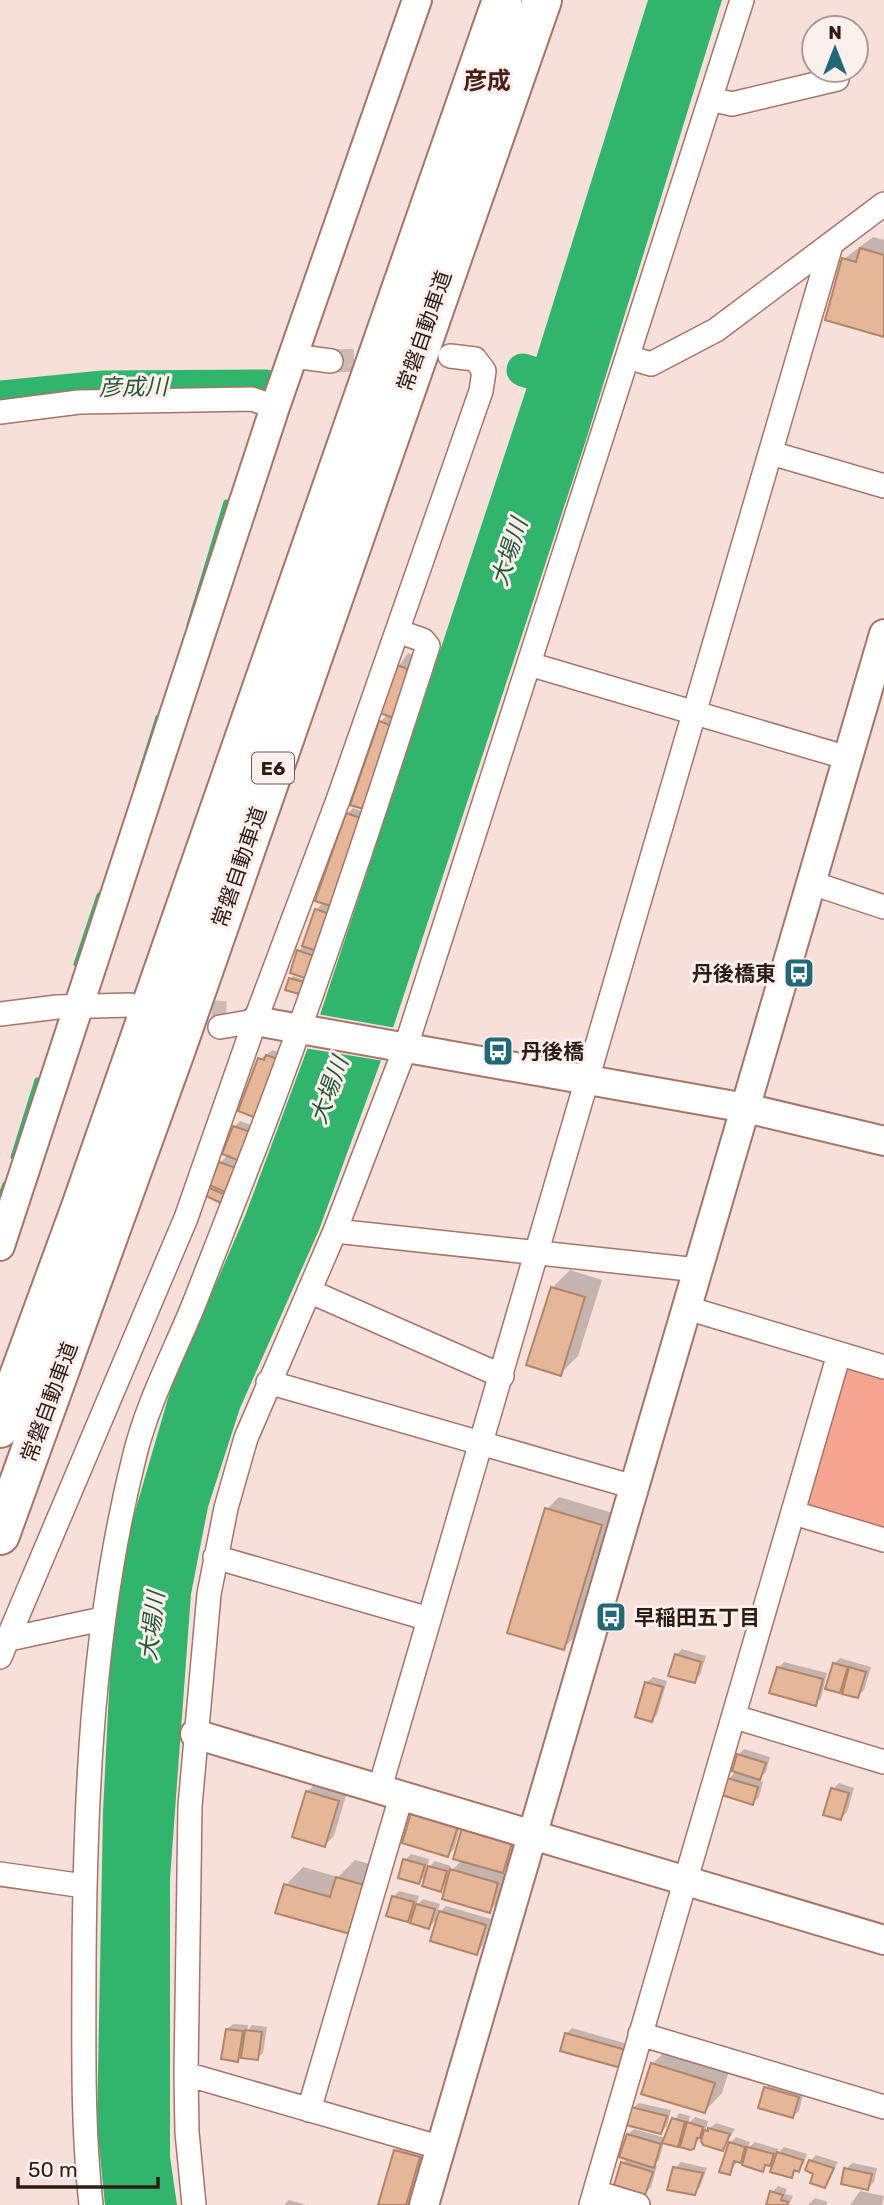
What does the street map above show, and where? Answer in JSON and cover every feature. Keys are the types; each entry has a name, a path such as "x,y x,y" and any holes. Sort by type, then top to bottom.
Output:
{"highway":[{"name":"常磐自動車道","path":"0,1428 81,1207 502,0"},
{"name":"常磐自動車道","path":"0,1535 176,1049 542,0"}],"street":[{"path":"0,1246 275,407 417,0"},
{"path":"194,2205 187,2132 186,2074 190,1806 195,1734 215,1557 246,1438 335,1231 401,1046 529,664 742,0"},
{"path":"711,99 732,104 816,84"},
{"path":"628,357 651,364 716,330 884,204"},
{"path":"309,2110 390,1794 429,1619 831,245"},
{"path":"293,356 331,361"},
{"path":"5,1648 190,1205 481,391 484,371 475,359 450,356"},
{"path":"0,412 79,402 253,399 275,407"},
{"path":"771,453 884,486"},
{"path":"91,2205 84,2120 84,1886 91,1743 112,1556 136,1450 168,1359 195,1301 302,1028 428,646 423,640 397,631"},
{"path":"424,2205 884,634"},
{"path":"529,664 848,758"},
{"path":"812,883 884,907"},
{"path":"0,1014 79,1008 127,1012"},
{"path":"223,1020 255,1021 302,1028 746,1108 884,1141"},
{"path":"335,1231 698,1270"},
{"path":"309,1291 502,1376"},
{"path":"149,1306 195,1301"},
{"path":"687,1308 884,1367"},
{"path":"638,2205 593,2199 839,1354"},
{"path":"268,1382 634,1487"},
{"path":"794,1513 884,1540"},
{"path":"215,1557 429,1619"},
{"path":"5,1648 103,1619"},
{"path":"735,1717 884,1762"},
{"path":"195,1734 884,1940"},
{"path":"0,1874 84,1886"},
{"path":"640,2034 884,2107"},
{"path":"186,2074 442,2148"}],"shaded area":[{"path":"846,1363 884,1375 884,1529 804,1505"}],"water":[{"name":"大場川","path":"648,0 722,0 586,440 394,1025 319,1230 240,1408 208,1507 191,1594 170,1879 170,2157 177,2205 105,2205 97,2125 103,1812 111,1652 125,1546 171,1388 245,1216 320,1015 526,390"}],"pier":[{"path":"317,1014 396,1028 384,1061 304,1048"}],"building":[{"path":"860,248 884,255 884,337 825,320 842,258 856,262"},
{"path":"397,665 413,671 396,719 380,713"},
{"path":"379,721 395,727 367,810 350,805"},
{"path":"346,813 361,818 331,906 315,901"},
{"path":"315,909 330,914 317,951 302,946"},
{"path":"297,950 317,957 305,978 290,973"},
{"path":"289,978 307,983 303,995 285,990"},
{"path":"266,1055 281,1060 259,1119 238,1111 258,1058 264,1060"},
{"path":"233,1126 254,1133 243,1162 222,1154"},
{"path":"219,1162 239,1169 230,1194 209,1185"},
{"path":"209,1188 224,1194 221,1203 206,1196"},
{"path":"551,1287 585,1297 561,1376 526,1365"},
{"path":"545,1508 602,1525 564,1650 507,1633"},
{"path":"675,1654 701,1662 695,1683 668,1676"},
{"path":"833,1663 848,1667 840,1693 825,1689"},
{"path":"777,1667 823,1679 816,1706 769,1693"},
{"path":"849,1667 866,1672 858,1698 842,1694"},
{"path":"645,1682 663,1687 652,1722 635,1717"},
{"path":"737,1754 766,1763 760,1780 732,1771"},
{"path":"727,1778 758,1787 753,1805 722,1795"},
{"path":"831,1788 849,1793 841,1820 823,1815"},
{"path":"306,1791 339,1801 325,1847 292,1837"},
{"path":"411,1813 458,1826 448,1857 402,1843"},
{"path":"462,1828 512,1843 503,1873 453,1859"},
{"path":"403,1859 425,1865 419,1884 398,1878"},
{"path":"428,1866 447,1871 441,1892 422,1886"},
{"path":"450,1869 498,1883 490,1913 442,1899"},
{"path":"336,1877 364,1885 350,1934 275,1913 284,1884 330,1897"},
{"path":"392,1896 414,1902 408,1922 386,1916"},
{"path":"416,1904 435,1909 429,1929 410,1923"},
{"path":"439,1911 486,1925 477,1955 430,1941"},
{"path":"226,2029 243,2031 238,2062 221,2059"},
{"path":"245,2030 262,2032 258,2060 241,2058"},
{"path":"565,2033 626,2050 621,2068 560,2051"},
{"path":"651,2063 715,2083 705,2113 641,2094"},
{"path":"764,2087 799,2097 793,2118 758,2108"},
{"path":"631,2107 667,2116 661,2134 626,2125"},
{"path":"672,2118 685,2122 678,2147 662,2143"},
{"path":"687,2122 703,2127 694,2149 690,2150 680,2147"},
{"path":"708,2128 730,2134 723,2151 703,2145 701,2141 704,2130 708,2131"},
{"path":"627,2134 661,2144 654,2168 619,2157"},
{"path":"729,2142 745,2147 741,2163 734,2161 730,2175 719,2172"},
{"path":"747,2147 774,2154 770,2166 765,2165 763,2172 742,2165"},
{"path":"394,2150 420,2157 406,2205 378,2205"},
{"path":"777,2152 803,2160 799,2172 794,2170 792,2178 770,2172"},
{"path":"809,2160 834,2168 825,2188 810,2183 813,2174 805,2170"},
{"path":"621,2162 653,2172 645,2195 614,2185"},
{"path":"673,2167 703,2173 695,2195 667,2190"},
{"path":"844,2168 872,2174 868,2190 841,2184"},
{"path":"770,2191 783,2195 781,2200 788,2202 787,2205 766,2205"}],"waterway":[{"name":"彦成川","path":"523,370 564,383"},
{"name":"彦成川","path":"0,397 103,387 266,386"},
{"path":"189,625 226,502"},
{"path":"137,784 158,717"},
{"path":"76,964 99,895"},
{"path":"13,1157 37,1080"},
{"path":"0,1197 5,1184"}],"tunnel":[{"path":"331,361 388,359"},
{"path":"178,1009 226,1013"}],"place":[{"name":"丹後橋東","path":"799,973"},
{"name":"丹後橋","path":"498,1051"},
{"name":"早稲田五丁目","path":"611,1617"}],"district":[{"name":"彦成","path":"487,81"}]}
